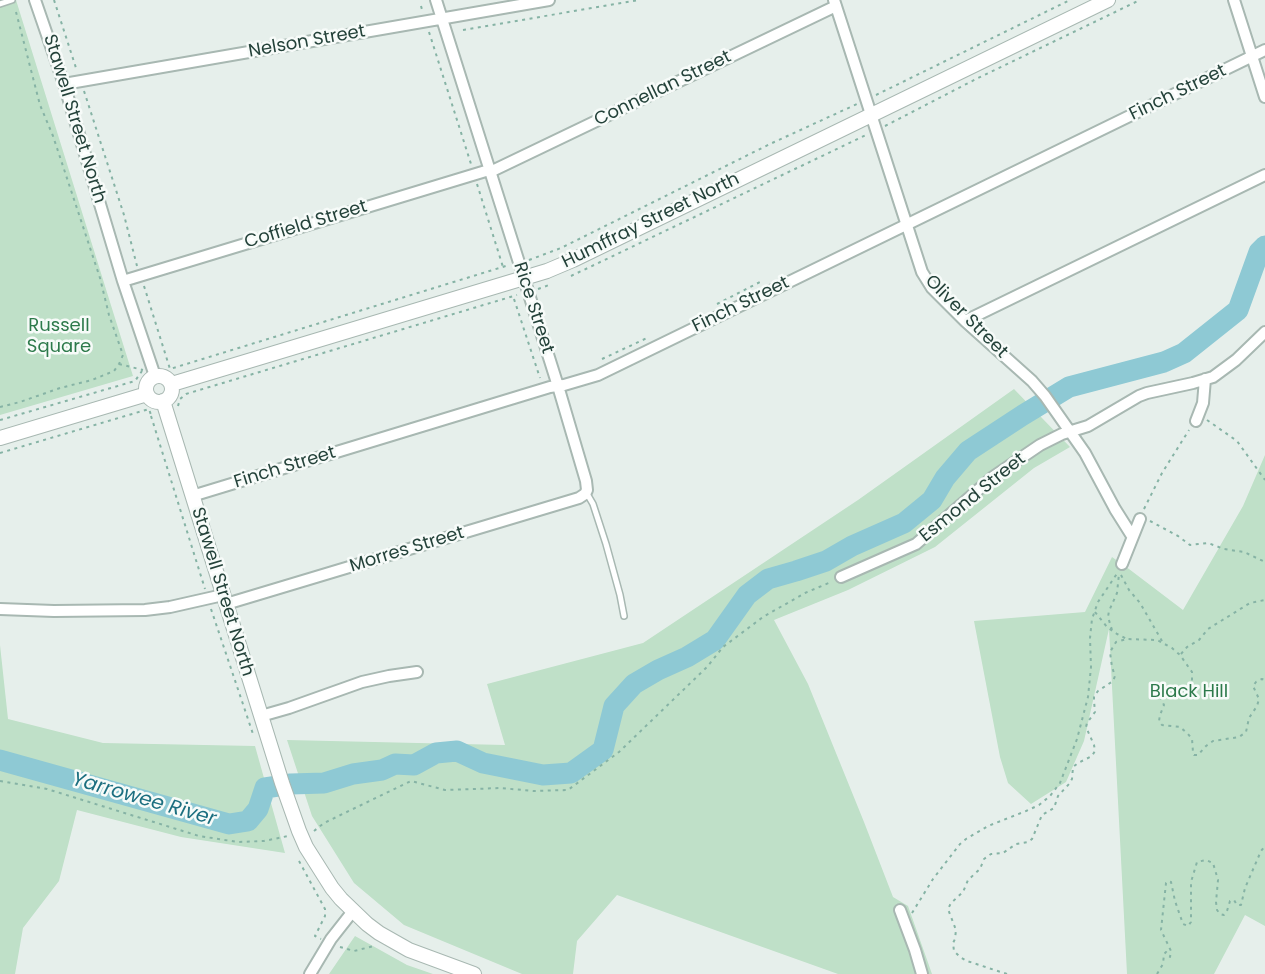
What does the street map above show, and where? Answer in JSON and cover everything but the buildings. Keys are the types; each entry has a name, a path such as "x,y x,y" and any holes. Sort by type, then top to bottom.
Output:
{"street":[{"name":"Stawell Street North","path":"36,0 64,84 150,371"},
{"name":"Rice Street","path":"436,0 558,386 586,481 586,492"},
{"name":"Nelson Street","path":"64,84 549,0"},
{"name":"Humffray Street North","path":"172,384 547,271 1108,0"},
{"path":"1234,0 1265,97"},
{"name":"Oliver Street","path":"837,3 905,225 926,280 965,321 1046,396 1100,478 1132,537"},
{"name":"Connellan Street","path":"490,171 837,3"},
{"name":"Finch Street","path":"192,496 598,375 1265,51"},
{"name":"Coffield Street","path":"123,281 490,171"},
{"path":"965,321 1265,175"},
{"name":"Esmond Street","path":"841,577 916,544 993,477 1040,445 1088,426 1139,396 1213,377 1252,346 1265,332"},
{"path":"150,371 166,377 172,384 173,389 165,406 154,401 147,394 150,371"},
{"path":"1197,418 1203,403 1205,379"},
{"path":"0,438 147,394"},
{"name":"Stawell Street North","path":"165,406 289,804 301,835 321,873 352,911 379,933 409,950 474,974"},
{"name":"Morres Street","path":"0,609 65,611 152,609 225,600 572,500 586,492"},
{"path":"1120,568 1140,518"},
{"path":"261,716 362,682 417,672"},
{"path":"900,910 922,974"},
{"path":"310,974 341,924 352,911"}],"lane":[{"path":"0,4 12,0"},
{"name":"Rice Street","path":"586,492 593,504 606,544 624,616"}],"path":[{"path":"0,407 92,380 114,371 123,355 53,136 40,105 12,0"},
{"path":"54,0 124,215 140,275 170,369 561,248 770,144 866,100 1070,0"},
{"path":"463,30 639,0"},
{"path":"569,276 875,131 978,78 1140,0"},
{"path":"421,6 503,267"},
{"path":"713,306 760,282"},
{"path":"538,289 549,285"},
{"path":"0,453 149,409 151,416 165,406 178,407 180,399 186,394 520,294"},
{"path":"514,299 541,380"},
{"path":"602,359 653,335"},
{"path":"0,420 135,381 168,363"},
{"path":"119,364 150,371"},
{"path":"1265,480 1237,441 1197,418 1162,473 1140,518 1178,536 1190,545 1208,543 1224,549 1244,552 1265,562"},
{"path":"908,930 910,917 918,902 960,844 981,829 1039,805 1060,783 1075,747 1088,697 1091,667 1090,631 1094,611 1120,568"},
{"path":"1112,630 1108,610 1117,593 1120,568"},
{"path":"1120,568 1130,590 1164,643"},
{"path":"0,781 46,789 199,836 252,842 310,835 324,823 411,781 445,790 501,788 533,791 568,790 619,752 707,667 723,647 763,617 805,593 841,577"},
{"path":"1180,655 1187,647 1199,640 1208,629 1250,603 1265,600"},
{"path":"1094,611 1112,630 1127,639"},
{"path":"1007,974 968,961 954,951 956,930 948,909 963,892 968,880 991,854 1002,853 1016,844 1032,839 1042,815 1054,808 1058,796 1070,784 1073,767 1092,756 1095,751 1094,744 1086,727 1095,712 1094,696 1113,681 1115,676 1110,652 1116,642 1127,639 1157,640 1180,655 1192,672 1192,681 1188,690 1163,690 1161,699 1164,705 1158,721 1162,725 1180,727 1188,734 1192,739 1194,755 1198,755 1213,741 1239,736 1246,732 1249,718 1257,706 1258,699 1253,686 1262,679 1265,680"},
{"path":"1157,974 1163,964 1164,954 1166,952 1170,957 1171,951 1161,930 1166,883 1171,882 1174,902 1183,924 1188,926 1191,922 1191,882 1197,862 1206,860 1214,864 1218,880 1217,910 1224,915 1230,902 1234,900 1237,905 1241,905 1245,888 1265,846"},
{"path":"297,857 326,912 315,936 351,951 375,945"}],"green space":[{"name":"Russell Square","path":"0,0 16,0 133,376 0,415"},
{"path":"1014,389 1070,447 1034,468 935,547 848,590 774,620 808,684 893,897 908,906 932,974 838,974 617,895 577,941 573,974 522,974 404,925 354,883 312,816 287,740 505,745 487,684 643,643 858,500"},
{"name":"Black Hill","path":"1265,455 1265,926 1245,915 1214,974 1127,974 1109,629 1084,741 1066,782 1031,804 1008,783 1000,757 974,621 1085,612 1112,557 1183,610 1243,506"},
{"path":"0,645 8,719 103,743 255,746 285,853 181,837 77,810 59,881 23,928 15,974 0,974"},
{"path":"355,936 407,965 433,974 329,974"}],"waterway":[{"name":"Yarrowee River","path":"0,760 229,824 248,821 258,809 265,788 324,783 353,774 382,770 395,764 414,765 436,753 457,751 483,763 543,775 571,773 603,750 614,706 634,684 715,640 747,595 768,579 826,561 852,546 904,523 932,500 945,478 968,451 1069,387 1164,362 1184,353 1238,310 1259,252 1265,246"}]}
